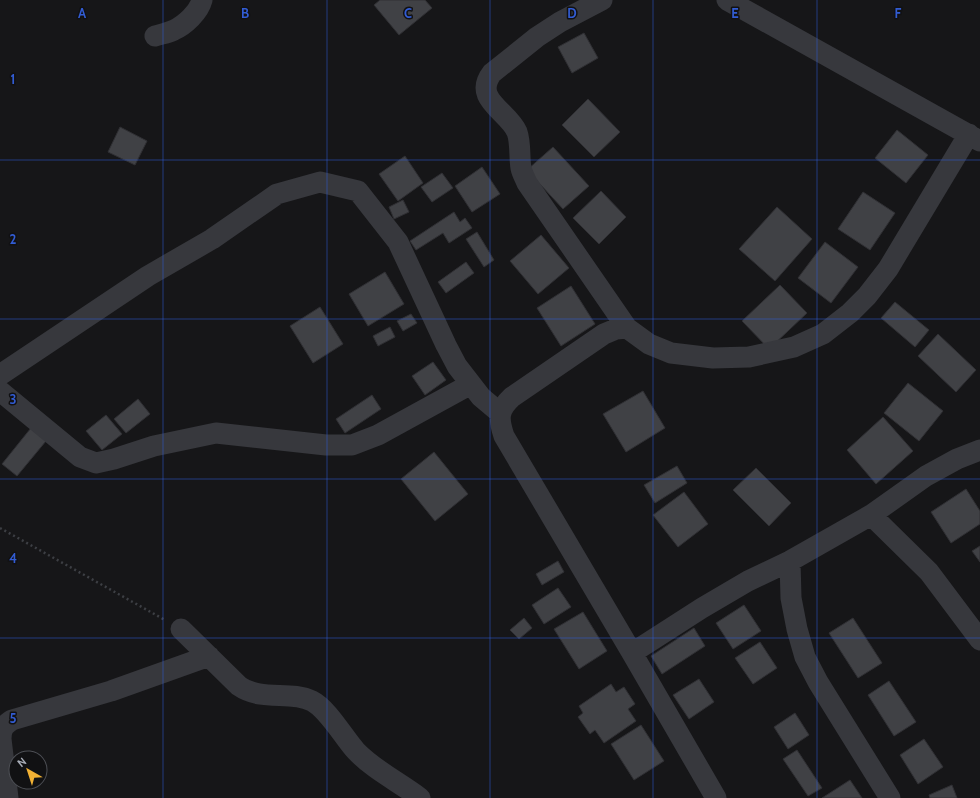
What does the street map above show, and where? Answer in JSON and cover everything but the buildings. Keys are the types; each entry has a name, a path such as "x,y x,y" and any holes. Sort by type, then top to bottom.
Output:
{"street":[{"path":"155,36 174,30 192,17 202,0"},
{"path":"602,0 560,22 537,37 492,73 487,79 486,91 489,99 517,131 521,167 527,183 627,328 649,344 671,353 713,358 749,357 794,347 823,334 850,313 867,296 888,269 974,138 727,0"},
{"path":"0,376 148,276 212,239 277,194 320,182 358,191 398,242 446,345 458,366 481,397 500,413"},
{"path":"627,328 616,329 604,334 512,397 504,405 500,413 500,424 504,436 716,798"},
{"path":"0,391 80,457 96,463 114,459 154,446 216,433 326,445 352,445 378,435 471,384"},
{"path":"632,653 735,588 790,561 871,515 926,476 957,459 980,450"},
{"path":"871,515 929,572 980,640"},
{"path":"790,561 791,598 797,629 806,657 818,682 890,798"},
{"path":"181,629 239,686 247,691 258,694 300,698 312,701 322,708 356,751 368,763 420,798"},
{"path":"8,798 0,731 6,724 12,720 111,691 209,656"}],"path":[{"path":"0,528 181,629"}]}
